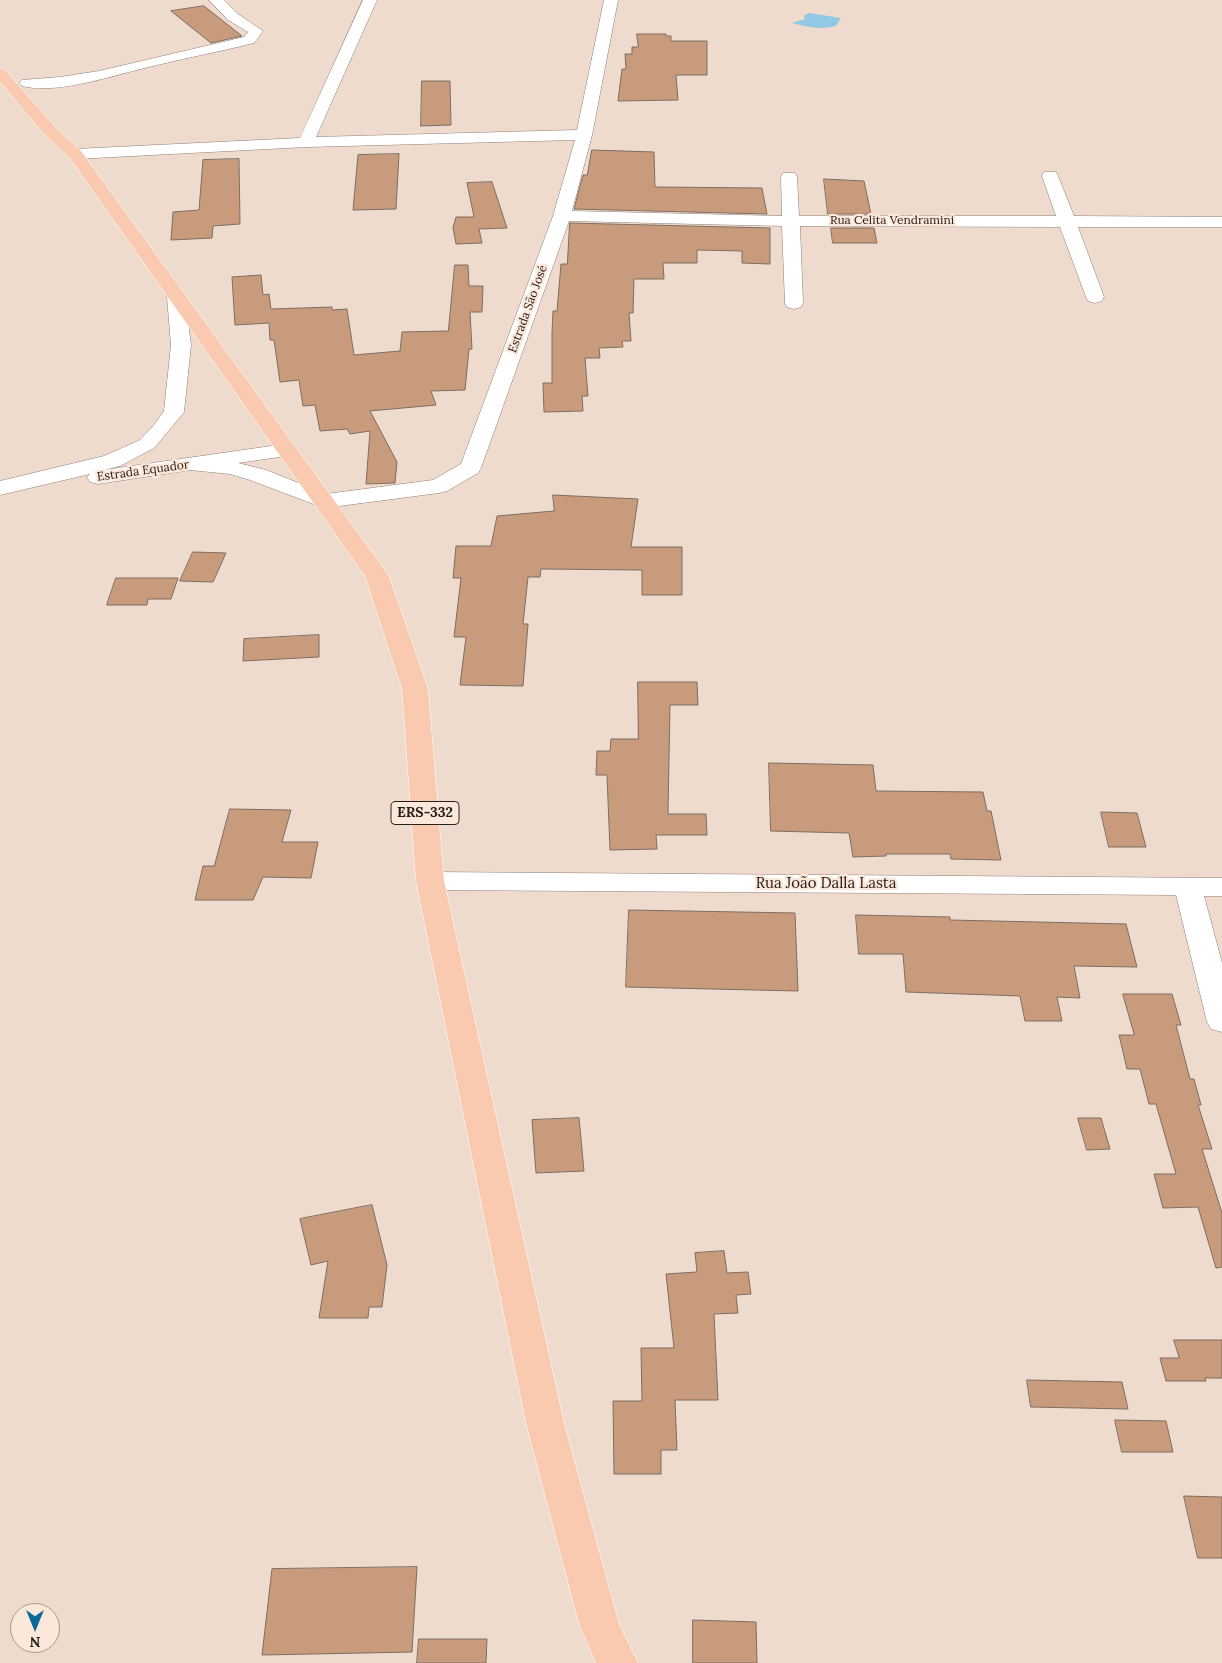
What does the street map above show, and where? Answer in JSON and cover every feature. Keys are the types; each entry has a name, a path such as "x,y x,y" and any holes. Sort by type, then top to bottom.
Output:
{"main road":[{"name":"ERS-332","path":"0,73 50,131 75,154 377,576 416,690 430,881 545,1423 599,1624 617,1663"}],"street":[{"path":"27,83 60,82 100,75 249,40 256,31 233,16 216,0"},
{"path":"308,142 308,134 370,0"},
{"name":"Estrada São José","path":"324,501 439,486 470,468 562,216 584,135 611,0"},
{"path":"75,154 308,142 584,135"},
{"path":"1050,176 1095,297"},
{"path":"788,178 794,303"},
{"name":"Rua Celita Vendramini","path":"562,216 791,221 1066,220 1222,222"},
{"path":"0,489 112,461 147,444 161,429 174,412 181,344 176,297"},
{"name":"Estrada Equador","path":"0,489 285,450"},
{"path":"191,464 231,468 258,475 324,501"},
{"name":"Rua João Dalla Lasta","path":"430,881 1222,887"},
{"path":"1188,887 1222,1022"}],"water":[{"path":"809,13 841,18 836,26 824,28 814,28 792,23 805,19 804,16"}],"building":[{"path":"204,6 242,36 211,43 171,11"},
{"path":"637,34 666,34 666,36 671,36 671,41 707,41 707,75 676,75 678,100 618,101 622,69 626,69 625,54 632,54 632,47 638,47"},
{"path":"422,81 450,81 451,125 421,126"},
{"path":"592,150 654,152 655,187 762,188 767,214 574,209 583,175 587,175"},
{"path":"399,154 396,209 353,210 358,155"},
{"path":"239,159 240,224 213,226 212,238 171,240 173,212 199,210 203,160"},
{"path":"824,179 864,181 871,214 828,214"},
{"path":"492,182 507,228 479,229 482,243 456,244 453,228 456,217 474,217 467,183"},
{"path":"570,223 770,228 770,264 742,263 742,251 697,250 697,263 663,263 664,279 634,279 633,313 629,313 631,341 622,341 623,347 599,348 600,358 585,358 588,396 582,396 583,411 544,412 543,383 552,383 553,311 557,311 561,264 567,264"},
{"path":"831,228 874,228 877,243 833,243"},
{"path":"455,265 468,265 469,286 483,286 482,312 470,312 472,349 469,349 465,390 431,391 436,405 370,411 397,462 395,483 366,484 370,431 350,434 347,429 320,431 315,405 303,406 299,380 280,382 274,340 270,340 269,323 235,325 232,277 261,275 263,295 269,294 271,309 332,307 332,310 347,309 354,355 400,351 402,332 448,331"},
{"path":"553,495 638,499 631,547 682,547 682,595 642,595 642,570 541,569 540,577 528,577 523,624 528,624 523,686 460,685 466,637 454,637 461,578 453,578 456,546 491,546 497,516 554,511"},
{"path":"193,552 226,553 213,582 180,581"},
{"path":"116,578 178,578 171,599 148,599 147,605 107,605"},
{"path":"319,635 319,657 243,661 244,639"},
{"path":"638,682 697,682 698,705 670,705 668,814 706,814 707,835 656,835 657,849 610,850 607,775 596,775 597,751 610,751 611,739 638,739"},
{"path":"769,763 873,765 876,791 983,792 987,811 991,811 1001,860 951,859 950,854 886,854 886,856 853,857 849,833 771,831"},
{"path":"230,809 291,810 282,842 318,842 311,878 263,877 253,900 195,900 203,866 214,866"},
{"path":"1101,812 1137,813 1146,847 1109,847"},
{"path":"629,910 795,913 798,991 626,987"},
{"path":"856,915 950,917 950,920 1126,924 1137,967 1074,966 1080,998 1057,997 1062,1021 1025,1021 1020,996 906,992 903,954 859,954"},
{"path":"1123,994 1172,994 1181,1025 1176,1025 1190,1079 1194,1079 1201,1105 1198,1105 1212,1149 1202,1149 1222,1213 1222,1267 1216,1268 1198,1207 1163,1208 1154,1174 1176,1174 1156,1104 1149,1104 1140,1069 1127,1069 1119,1035 1134,1035"},
{"path":"579,1118 584,1171 536,1173 532,1120"},
{"path":"1078,1118 1101,1118 1110,1149 1087,1150"},
{"path":"372,1205 387,1265 382,1307 369,1307 368,1318 319,1318 328,1261 311,1265 300,1219"},
{"path":"724,1251 727,1273 748,1272 751,1294 736,1295 738,1313 714,1314 718,1400 675,1400 677,1450 661,1450 661,1474 614,1474 613,1401 642,1401 641,1348 674,1348 666,1274 697,1272 695,1253"},
{"path":"1174,1340 1222,1340 1222,1378 1205,1378 1206,1381 1166,1381 1160,1358 1179,1358"},
{"path":"1027,1380 1122,1382 1128,1409 1031,1407"},
{"path":"1115,1420 1166,1421 1173,1452 1122,1452"},
{"path":"1184,1496 1222,1497 1222,1558 1198,1558"},
{"path":"417,1567 412,1652 262,1655 272,1569"},
{"path":"693,1620 756,1622 757,1663 693,1663"},
{"path":"419,1639 487,1639 486,1663 417,1663"}]}
